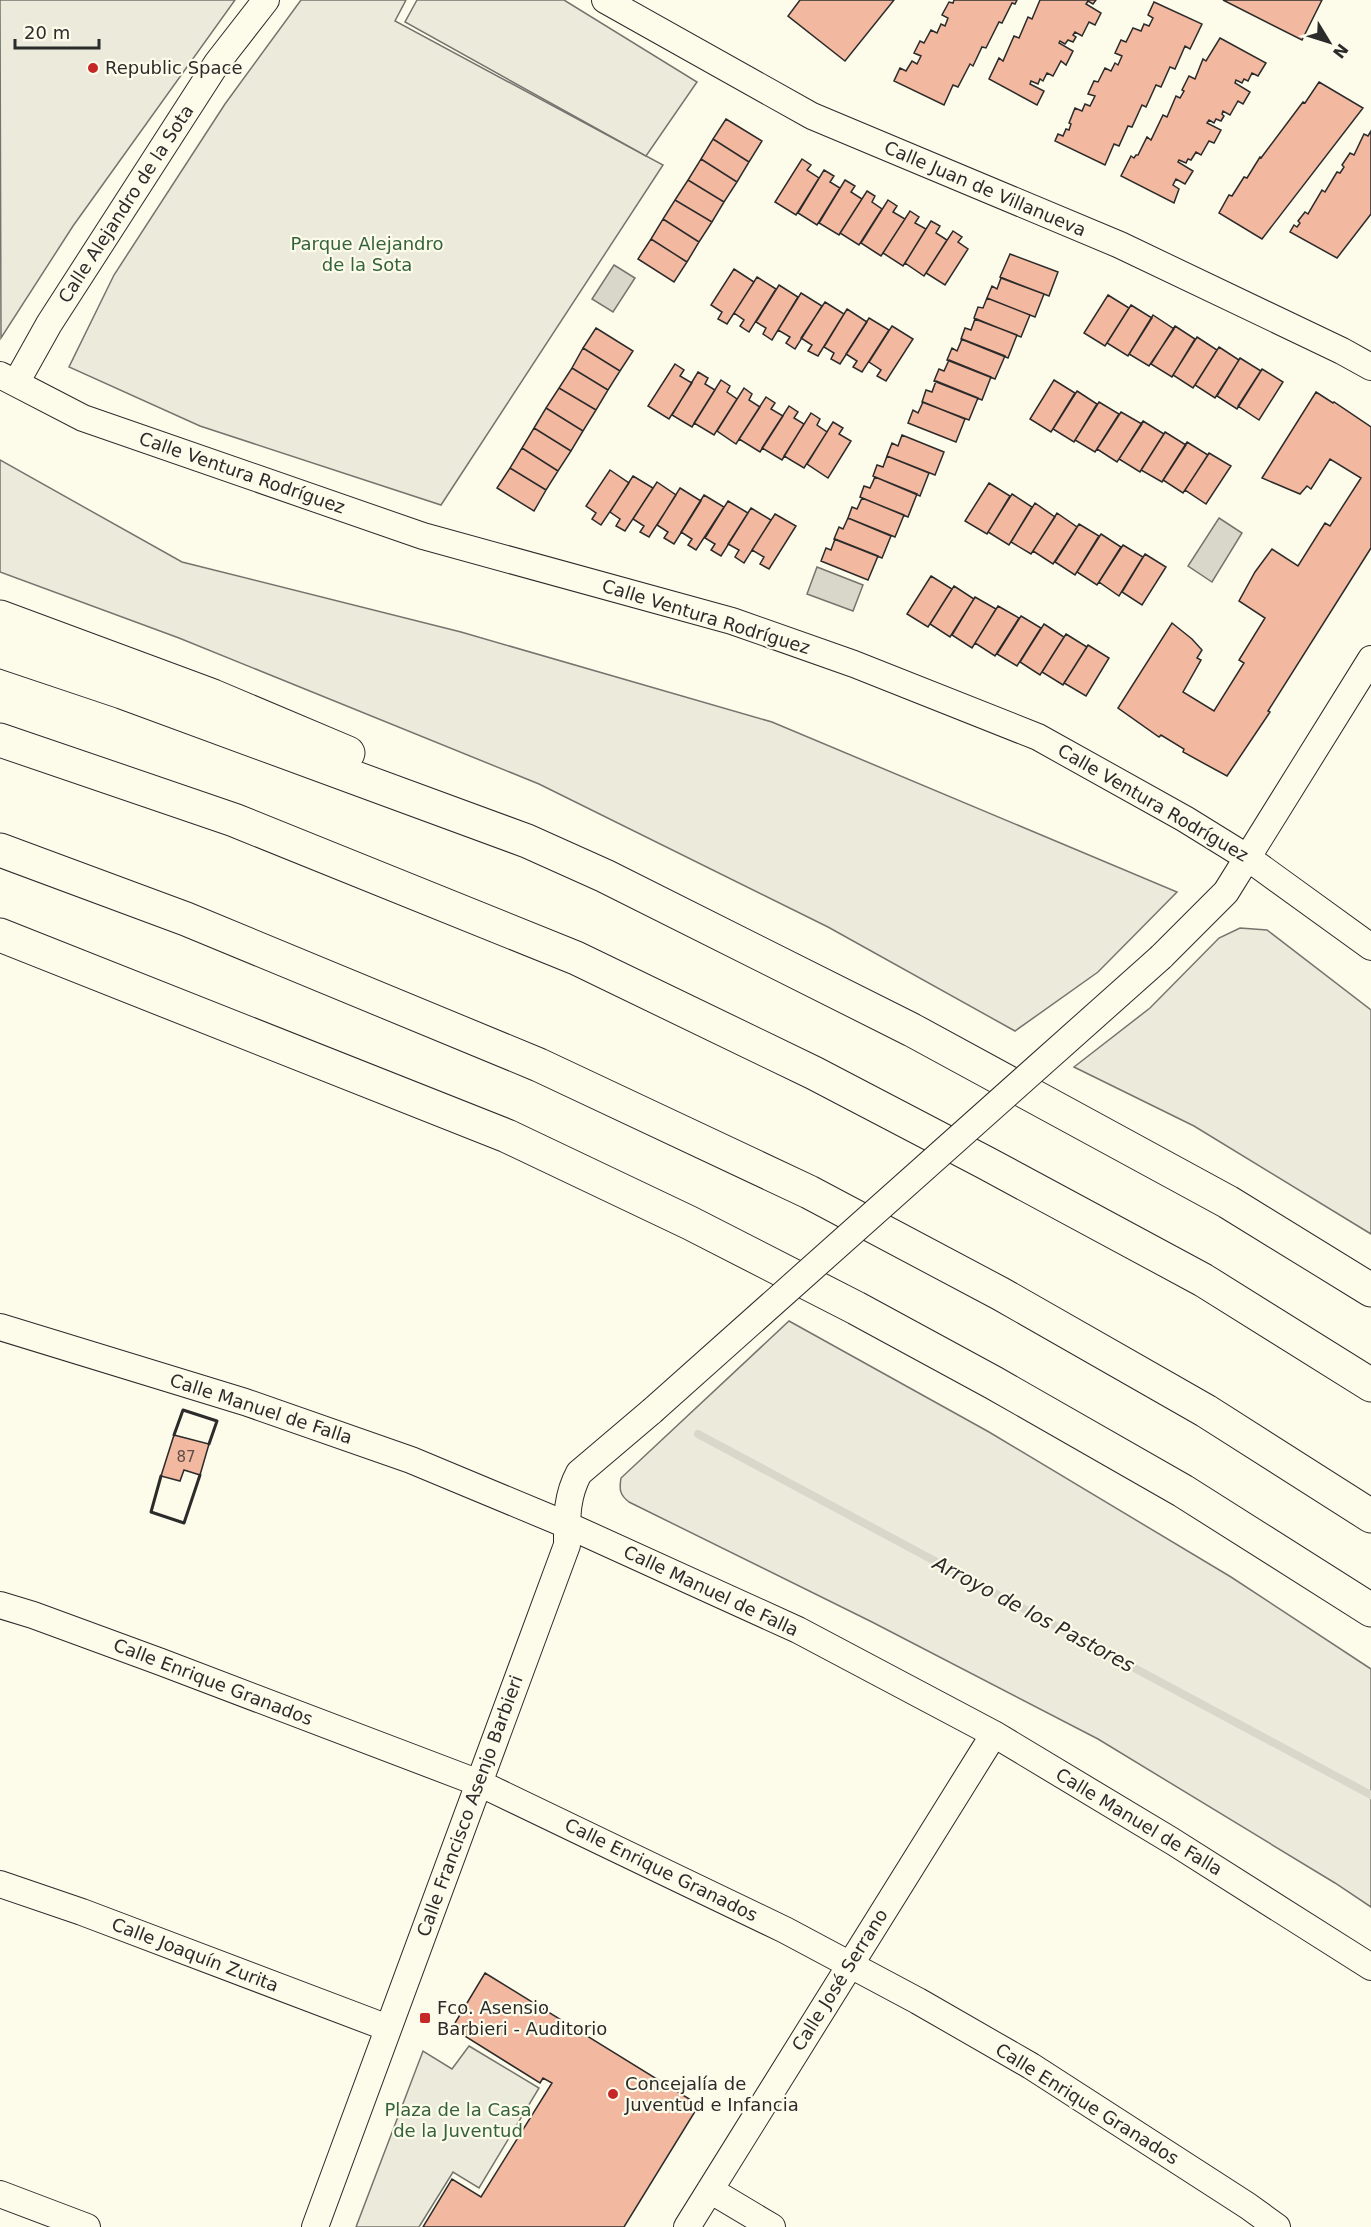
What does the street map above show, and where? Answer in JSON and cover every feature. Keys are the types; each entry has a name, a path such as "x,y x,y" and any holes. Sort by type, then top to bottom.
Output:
{"highway":[{"path":"0,617 213,696 440,792 527,842"},
{"path":"0,651 134,696 527,842 605,876 912,1030 1228,1202 1371,1290"},
{"path":"0,740 234,820 576,958 814,1073 996,1168 1203,1280 1371,1384"},
{"path":"0,850 186,919 539,1065 809,1192 1001,1294 1185,1399 1371,1516"},
{"path":"0,935 507,1136 690,1223 876,1318 1184,1491 1371,1610"}],"street":[{"name":"Calle Alejandro de la Sota","path":"8,379 49,324 210,73 266,0"},
{"name":"Calle Juan de Villanueva","path":"605,0 812,116 1120,245 1371,367"},
{"name":"Calle Ventura Rodríguez","path":"8,379 83,418 423,536 732,621 854,664 1038,737 1185,819 1248,858 1371,947"},
{"name":"Calle Francisco Asenjo Barbieri","path":"315,2227 567,1545 567,1503 579,1473 652,1411 1161,957 1226,892 1371,659"},
{"name":"Calle Manuel de Falla","path":"0,1327 278,1413 411,1460 567,1525 798,1630 994,1734 1173,1841 1371,1967"},
{"name":"Calle Enrique Granados","path":"0,1605 161,1662 479,1783 785,1930 918,2001 1031,2066 1277,2227"},
{"name":"Calle José Serrano","path":"687,2227 994,1734"},
{"name":"Calle Joaquín Zurita","path":"0,1884 82,1912 388,2028"},
{"path":"710,2190 772,2227"},
{"path":"0,2194 87,2227"}],"green space":[{"name":"Republic Space","path":"0,0 235,0 73,226 1,338"},
{"name":"Parque Alejandro de la Sota","path":"301,0 406,0 395,21 663,165 441,505 200,426 69,367 114,275 225,104"},
{"path":"0,460 182,562 461,632 772,722 1177,892 1098,972 1015,1031 828,927 539,784 179,638 0,572"},
{"path":"1240,928 1267,930 1371,1010 1371,1234 1194,1126 1074,1067 1150,1008 1219,938"},
{"path":"789,1321 989,1432 1231,1577 1371,1669 1371,1907 1098,1739 872,1622 626,1499 621,1492 621,1478"},
{"name":"Plaza de la Casa de la Juventud","path":"469,2046 539,2088 479,2188 453,2172 419,2227 356,2227 423,2051 452,2069"}],"shaded area":[{"path":"417,0 564,0 697,82 646,156 405,22"},
{"path":"614,265 635,278 613,312 592,299"},
{"path":"1219,518 1242,533 1212,582 1188,566"},
{"path":"817,567 863,585 853,611 807,594"}],"building":[{"path":"800,0 894,0 845,61 788,16"},
{"path":"954,0 1017,0 1015,4 1012,3 1002,23 999,22 986,48 982,47 973,66 970,64 958,87 953,85 944,105 894,81 900,68 906,71 912,61 917,64 921,56 914,53 920,41 924,43 931,30 937,33 941,24 945,26 948,18 942,15 949,2 953,3"},
{"path":"1040,0 1096,0 1093,4 1088,1 1086,4 1101,13 1095,25 1089,22 1082,36 1075,32 1073,35 1076,37 1073,42 1068,40 1065,44 1060,41 1059,43 1073,51 1066,65 1061,61 1053,76 1047,73 1043,81 1040,79 1038,84 1031,81 1030,84 1044,91 1037,105 989,79 999,58 1003,61 1014,36 1019,38 1028,17 1032,19"},
{"path":"1223,0 1322,0 1302,40"},
{"path":"1154,2 1202,24 1190,49 1185,46 1175,69 1170,67 1161,87 1156,85 1146,107 1142,105 1132,127 1128,126 1119,146 1114,144 1105,165 1055,141 1058,134 1063,136 1066,129 1069,130 1071,124 1069,123 1075,108 1082,111 1085,104 1090,106 1095,96 1088,94 1094,81 1098,82 1105,68 1111,71 1115,63 1118,65 1122,56 1115,53 1121,40 1126,42 1133,28 1141,31 1144,24 1149,26 1153,18 1148,15"},
{"path":"1220,38 1266,63 1258,76 1252,73 1248,81 1244,79 1242,83 1236,80 1235,83 1250,92 1243,104 1238,101 1230,115 1223,111 1224,116 1221,121 1216,119 1214,123 1209,120 1207,123 1221,130 1214,143 1209,141 1201,155 1196,152 1186,163 1179,160 1178,162 1193,171 1185,184 1176,179 1173,185 1179,189 1174,203 1121,176 1131,156 1134,158 1138,155 1147,137 1151,140 1163,115 1167,117 1176,96 1180,98 1189,76 1195,79 1203,59 1206,61"},
{"path":"1319,82 1363,108 1262,239 1219,213 1229,195 1232,196 1244,177 1247,178 1260,157 1303,102 1305,103"},
{"path":"726,119 762,141 749,162 713,139"},
{"path":"1371,131 1371,214 1337,258 1290,232 1294,225 1297,227 1300,223 1298,221 1305,212 1308,214 1322,190 1325,192 1337,172 1340,173 1350,153 1354,155 1364,134 1368,136"},
{"path":"713,139 749,162 737,182 701,159"},
{"path":"701,159 737,182 724,202 688,180"},
{"path":"802,159 811,165 807,170 819,178 796,215 775,202"},
{"path":"824,170 834,176 830,182 840,188 817,225 798,213"},
{"path":"688,180 724,202 712,222 675,200"},
{"path":"845,180 855,186 851,192 862,199 839,235 819,223"},
{"path":"867,191 875,196 872,202 882,209 859,245 840,233"},
{"path":"675,200 712,222 699,242 663,219"},
{"path":"888,200 897,206 893,212 905,219 881,256 861,243"},
{"path":"910,211 919,217 915,223 926,229 903,266 883,253"},
{"path":"663,219 699,242 687,262 651,239"},
{"path":"931,221 940,226 936,233 947,240 924,276 905,263"},
{"path":"953,231 962,237 958,242 968,249 945,285 926,273"},
{"path":"651,239 687,262 674,282 638,259"},
{"path":"1010,254 1058,272 1049,296 1000,277"},
{"path":"734,269 754,282 727,324 718,319 722,312 711,305"},
{"path":"757,277 776,289 749,332 740,326 744,320 734,313"},
{"path":"1001,278 1044,294 1035,317 987,298 992,286 997,289"},
{"path":"779,285 798,297 772,340 763,334 766,328 756,322"},
{"path":"801,293 822,306 795,349 786,343 790,337 778,330"},
{"path":"1108,295 1129,308 1105,346 1084,333"},
{"path":"987,298 1030,315 1021,337 974,318 978,307 983,308"},
{"path":"825,302 844,314 818,356 808,351 812,345 801,338"},
{"path":"1131,305 1152,318 1128,356 1107,343"},
{"path":"847,309 867,322 840,364 831,359 834,353 824,347"},
{"path":"1153,315 1174,329 1149,366 1129,354"},
{"path":"869,318 889,330 862,372 853,367 857,361 846,354"},
{"path":"975,319 1017,335 1008,358 961,339 965,328 971,330"},
{"path":"892,326 913,339 886,381 877,376 881,370 869,362"},
{"path":"1175,326 1195,339 1172,377 1151,364"},
{"path":"596,328 633,351 620,371 583,348"},
{"path":"1197,337 1217,350 1193,388 1173,375"},
{"path":"962,339 1005,356 995,379 947,360 952,348 957,351"},
{"path":"1219,347 1239,360 1215,398 1195,385"},
{"path":"583,348 620,371 608,390 572,368"},
{"path":"1240,358 1261,371 1237,409 1217,396"},
{"path":"949,360 991,377 982,400 934,381 939,369 944,371"},
{"path":"675,364 684,370 680,376 692,383 669,419 648,406"},
{"path":"572,368 608,390 596,410 559,388"},
{"path":"1262,369 1283,382 1259,420 1238,406"},
{"path":"698,372 708,378 705,384 715,390 692,427 672,415"},
{"path":"721,380 730,386 727,392 737,399 714,435 694,423"},
{"path":"1054,380 1075,393 1051,432 1030,419"},
{"path":"936,381 978,398 969,420 922,402 926,390 932,392"},
{"path":"559,388 596,410 583,431 546,408"},
{"path":"744,388 752,394 749,400 760,407 736,444 717,431"},
{"path":"1077,391 1097,404 1074,442 1053,429"},
{"path":"1316,392 1371,427 1371,548 1268,711 1270,712 1227,776 1183,752 1184,749 1161,735 1159,737 1118,708 1172,623 1202,650 1197,658 1201,660 1183,692 1214,711 1244,663 1239,660 1265,618 1239,601 1255,572 1272,549 1298,566 1325,523 1330,526 1361,478 1330,459 1311,489 1307,486 1300,494 1262,478"},
{"path":"766,397 775,403 771,409 783,416 760,452 739,439"},
{"path":"923,402 965,419 956,442 908,423 913,410 918,413"},
{"path":"1099,402 1119,414 1095,452 1075,440"},
{"path":"789,406 798,412 794,418 804,424 782,460 762,448"},
{"path":"546,408 583,431 571,451 534,428"},
{"path":"1121,412 1142,424 1117,462 1097,449"},
{"path":"811,413 820,419 817,425 827,432 804,468 784,456"},
{"path":"1143,421 1164,434 1140,472 1119,459"},
{"path":"833,422 843,428 839,434 851,441 828,478 807,464"},
{"path":"534,428 571,451 558,471 522,448"},
{"path":"1165,432 1186,445 1162,482 1141,470"},
{"path":"902,435 944,452 935,475 887,456 892,443 898,446"},
{"path":"1187,442 1208,455 1183,493 1163,480"},
{"path":"522,448 558,471 546,490 510,468"},
{"path":"1209,453 1231,466 1206,504 1185,490"},
{"path":"887,456 929,473 920,496 873,476 877,465 883,467"},
{"path":"510,468 546,490 534,511 497,488"},
{"path":"610,470 629,483 601,525 592,519 596,513 586,506"},
{"path":"633,476 653,488 625,531 616,526 620,519 610,512"},
{"path":"875,477 917,494 908,517 860,497 864,486 870,488"},
{"path":"657,482 676,495 649,537 640,532 644,526 633,519"},
{"path":"989,483 1010,496 987,534 965,521"},
{"path":"680,488 701,501 674,544 664,538 668,532 657,525"},
{"path":"1012,494 1032,507 1009,545 988,532"},
{"path":"704,495 724,507 696,550 688,545 692,539 681,532"},
{"path":"862,498 904,515 895,537 848,518 852,507 857,509"},
{"path":"728,501 748,513 721,556 711,550 715,544 705,538"},
{"path":"1035,503 1055,517 1031,554 1011,542"},
{"path":"751,508 771,520 744,563 735,557 739,550 728,544"},
{"path":"1057,513 1077,527 1053,564 1033,551"},
{"path":"775,514 796,526 769,569 760,564 764,557 752,550"},
{"path":"848,518 891,536 882,558 834,539 839,527 843,529"},
{"path":"1079,524 1099,536 1075,575 1055,562"},
{"path":"1101,534 1121,547 1097,585 1077,572"},
{"path":"835,539 878,556 868,580 821,561 826,548 831,550"},
{"path":"1123,545 1143,557 1119,596 1099,582"},
{"path":"1145,554 1166,567 1142,605 1122,592"},
{"path":"931,576 952,589 928,627 907,614"},
{"path":"954,586 974,599 950,637 930,624"},
{"path":"975,597 996,609 972,648 952,635"},
{"path":"998,606 1019,618 995,656 975,643"},
{"path":"1021,616 1041,628 1017,666 997,654"},
{"path":"1044,624 1064,637 1040,675 1020,662"},
{"path":"1066,634 1087,647 1063,685 1042,672"},
{"path":"1088,645 1109,658 1086,696 1064,683"},
{"path":"174,1435 209,1444 200,1475 184,1470 180,1481 161,1476"},
{"name":"Concejalía de Juventud e Infancia","path":"485,1973 699,2105 624,2227 423,2227 452,2179 481,2197 552,2083 543,2078 540,2083 452,2028"}],"waterway":[{"name":"Arroyo de los Pastores","path":"698,1434 1371,1795"}],"wall":[{"path":"174,1435 183,1410 217,1421 209,1444"},
{"path":"161,1476 151,1512 184,1523 200,1475"}],"place":[{"name":"Republic Space","path":"93,68"},
{"name":"Fco. Asensio Barbieri - Auditorio","path":"425,2018"},
{"name":"Concejalía de Juventud e Infancia","path":"613,2094"}]}
